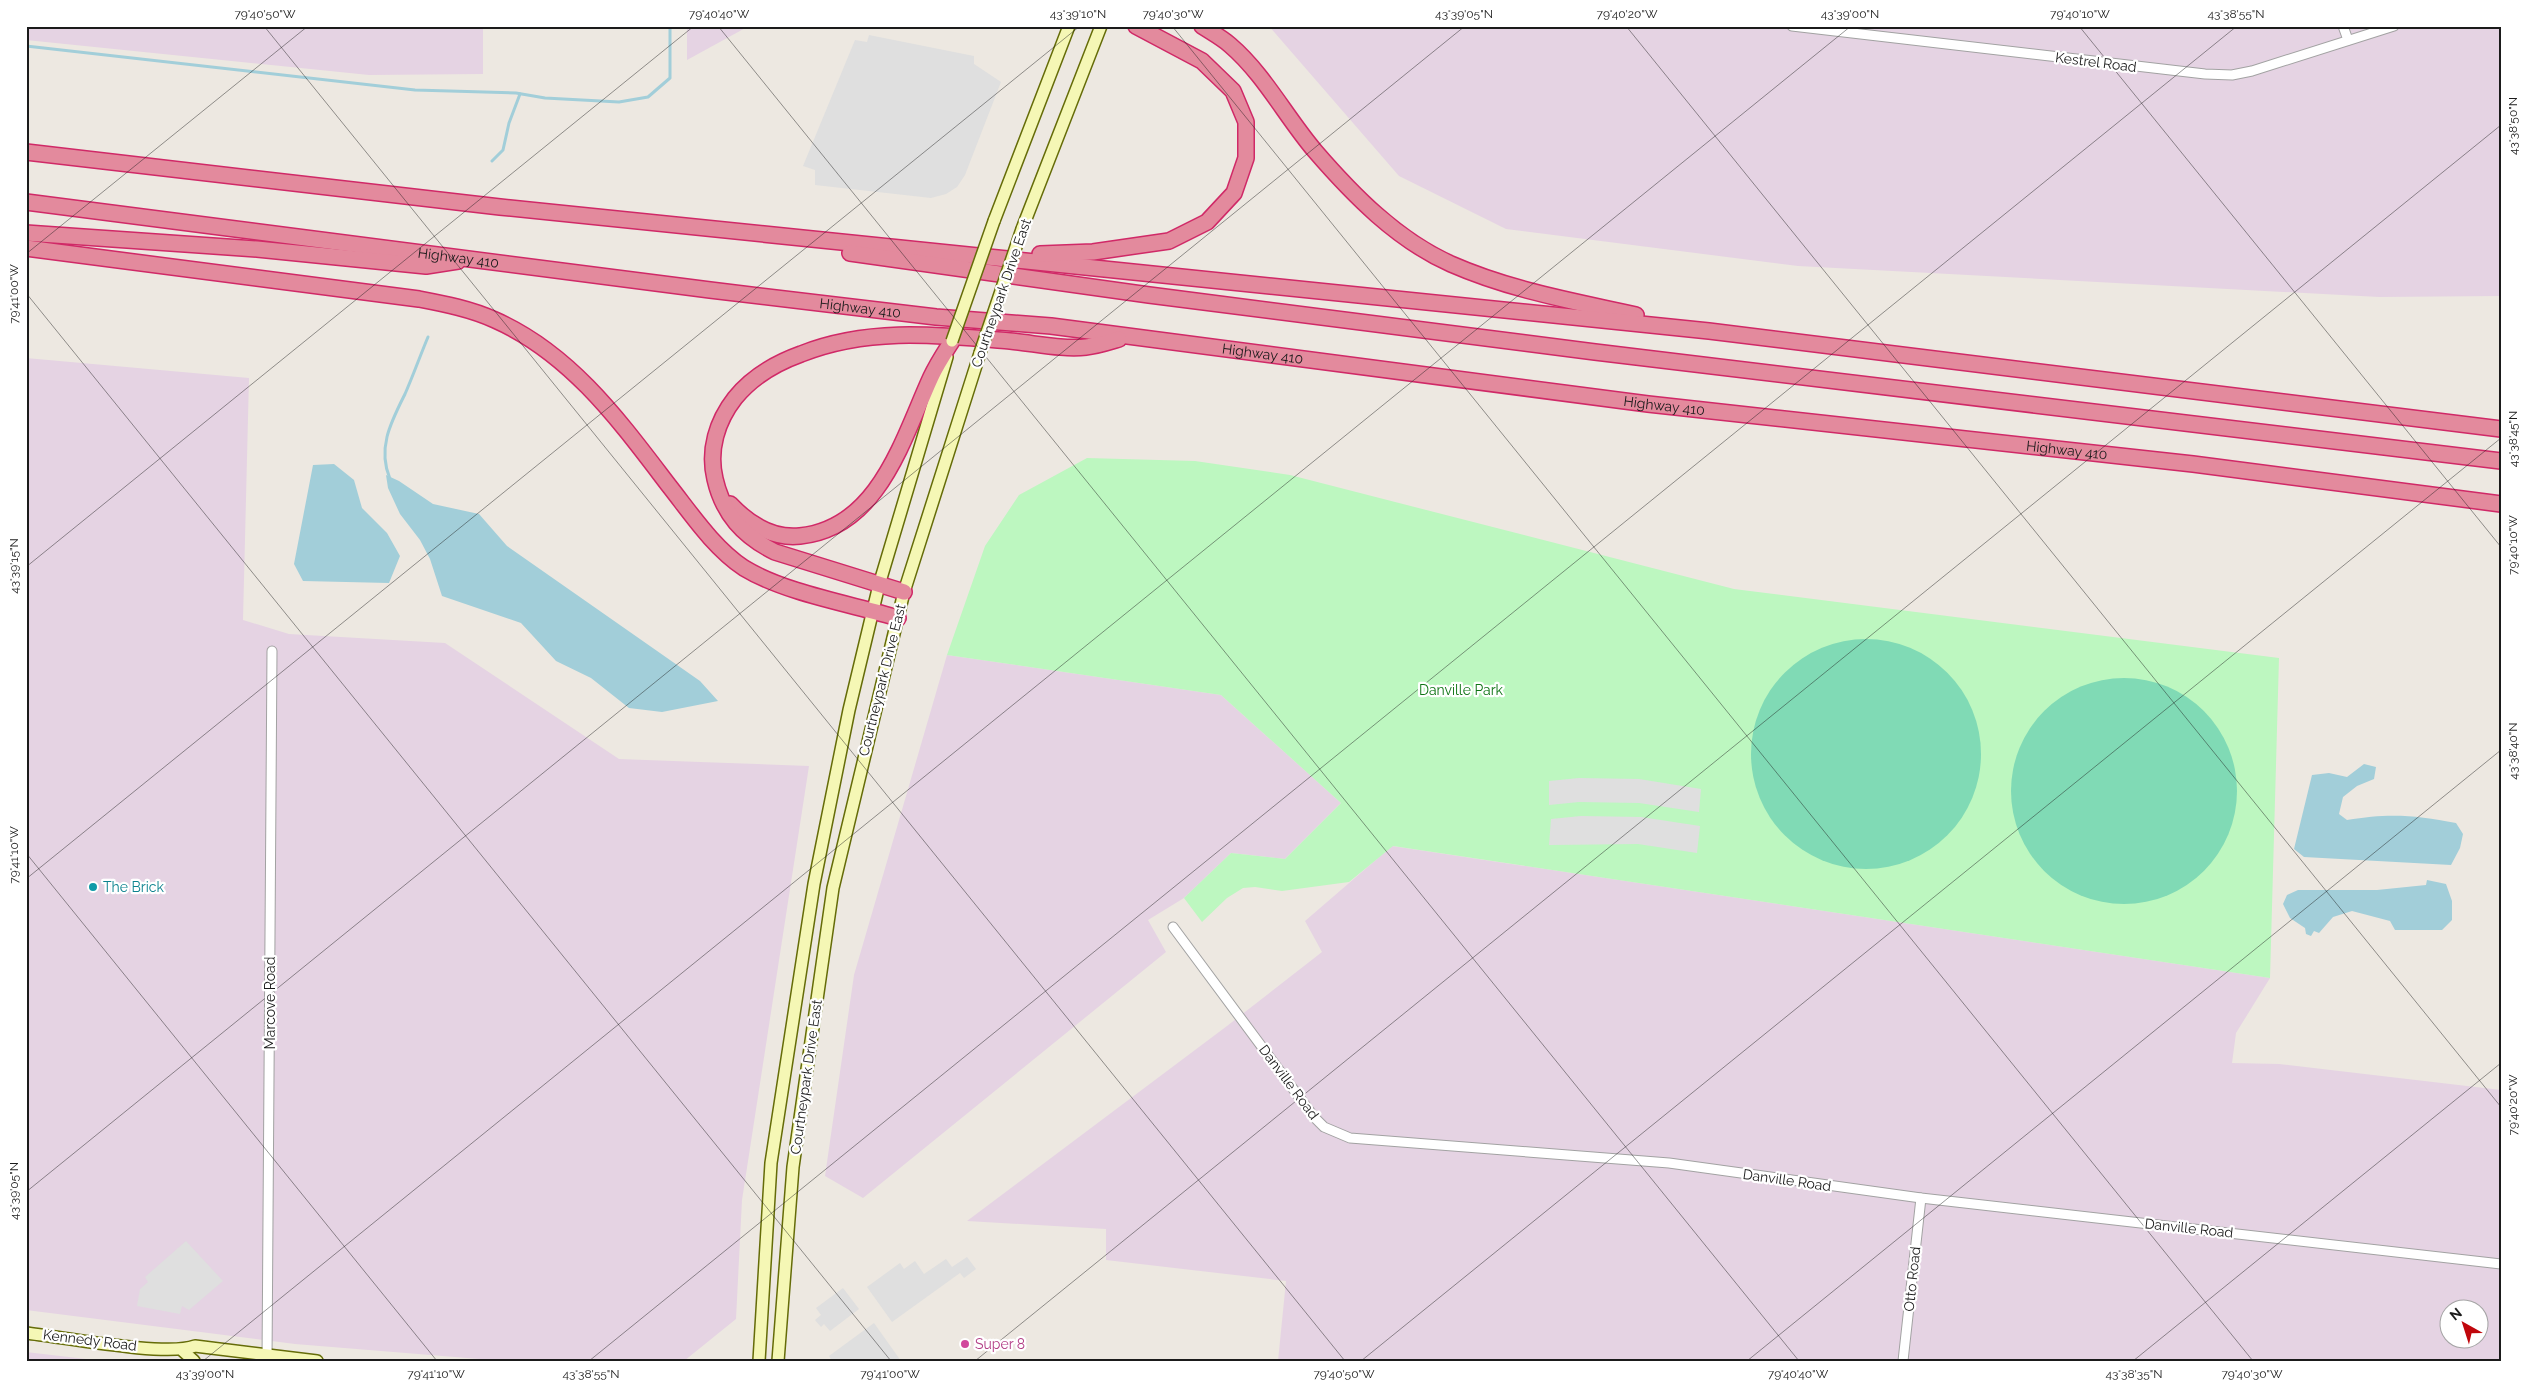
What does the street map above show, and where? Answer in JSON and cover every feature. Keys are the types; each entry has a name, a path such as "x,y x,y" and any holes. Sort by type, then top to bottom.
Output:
{"highway":[{"path":"854,243 957,246 1052,255 1093,252 1169,241 1207,222 1234,193 1246,158 1246,122 1233,91 1202,61 1136,26"},
{"path":"1202,26 1230,44 1251,67 1310,144 1366,206 1414,243 1450,264 1520,290 1709,331"},
{"path":"26,152 500,207 1709,331 2501,429"},
{"name":"Highway 410","path":"26,202 475,258 720,291 936,317 1051,326 1648,404 2193,464 2501,504"},
{"path":"500,207 1029,277 1149,295 1556,347 2501,461"},
{"path":"26,233 257,248 426,266 475,258"},
{"path":"26,248 419,299 465,308 496,320 552,352 573,371 629,435 702,528 743,567 786,586 898,618"},
{"path":"904,592 775,552 760,545 741,530 728,515 722,503 714,476 712,460 713,443 719,424 731,403 742,390 767,370 814,348 885,335 925,334 1085,347 1128,337"},
{"path":"714,476 728,501 740,514 760,528 778,535 796,536 813,535 837,525 869,498 895,460 916,418 931,376 952,340"},
{"path":"2398,415 2501,424"}],"main road":[{"name":"Courtneypark Drive East","path":"759,1361 774,1144 814,884 848,710 880,585 952,340 994,220 1069,26"},
{"name":"Courtneypark Drive East","path":"778,1361 793,1167 833,888 904,592 980,353 1022,229 1102,26"},
{"name":"Kennedy Road","path":"26,1333 183,1351 195,1346 267,1358 317,1361"},
{"path":"183,1351 194,1361"}],"street":[{"name":"Kestrel Road","path":"1792,26 2205,74 2232,75 2252,71 2394,26"},
{"path":"2343,26 2348,40"},
{"name":"Marcove Road","path":"267,1358 272,651"},
{"name":"Danville Road","path":"1172,927 1314,1117 1324,1127 1350,1138 1669,1163 1921,1198 2501,1264"},
{"name":"Otto Road","path":"1903,1361 1921,1198"}],"shaded area":[{"path":"26,26 483,26 483,74 369,75 26,40"},
{"path":"687,26 749,26 687,60"},
{"path":"1269,26 2501,26 2501,296 2379,297 1798,266 1506,229 1399,176"},
{"path":"869,35 974,56 974,64 1001,82 965,175 957,187 946,194 931,198 815,185 815,170 803,166 855,40 867,42"},
{"path":"26,358 249,378 243,620 289,634 445,643 619,759 809,766 742,1200 736,1319 684,1361 504,1361 295,1344 26,1310"},
{"path":"947,655 1221,695 1341,803 1285,859 1231,853 1184,898 1148,920 1166,952 863,1198 825,1176 854,975"},
{"path":"1579,778 1639,779 1701,789 1699,812 1639,803 1579,802 1549,805 1549,781"},
{"path":"1581,816 1641,817 1700,826 1697,853 1638,844 1549,845 1551,819"},
{"path":"1392,846 2270,978 2236,1033 2232,1063 2279,1064 2501,1090 2501,1361 1278,1361 1286,1281 1106,1260 1106,1229 967,1221 1227,1026 1322,952 1305,921"},
{"path":"186,1241 223,1281 189,1310 182,1306 180,1314 137,1306 140,1289 148,1282 145,1277"},
{"path":"967,1257 976,1269 964,1278 960,1273 892,1322 867,1287 900,1263 904,1269 915,1261 924,1274 946,1259 952,1267"},
{"path":"843,1288 859,1309 830,1331 824,1324 821,1327 815,1320 821,1315 816,1308"},
{"path":"874,1323 901,1361 832,1361 829,1356"},
{"path":"26,1352 103,1361 26,1361"}],"green space":[{"name":"Danville Park","path":"1087,458 1195,461 1290,475 1734,589 2279,658 2270,978 1393,846 1349,882 1282,891 1255,887 1243,888 1227,898 1202,922 1184,898 1231,853 1285,859 1341,803 1221,695 947,655 985,546 1019,495"},
{"path":"1866,639 1899,644 1910,648 1939,665 1955,681 1967,700 1976,721 1981,754 1976,787 1972,798 1955,827 1939,843 1920,855 1899,864 1866,869 1833,864 1822,860 1793,843 1777,827 1765,808 1756,787 1751,754 1756,721 1760,710 1777,681 1793,665 1812,653 1833,644"},
{"path":"2113,678 2135,678 2167,686 2187,697 2204,711 2218,728 2229,748 2235,769 2237,791 2235,813 2229,834 2218,854 2204,871 2187,885 2167,896 2135,904 2113,904 2081,896 2071,891 2052,878 2037,863 2019,834 2011,802 2011,780 2019,748 2024,738 2037,719 2052,704 2081,686"}],"water":[{"path":"334,464 354,480 362,508 387,533 400,556 389,583 303,581 294,564 313,465"},
{"path":"386,475 399,481 433,504 479,514 507,546 700,681 718,701 662,712 629,708 591,678 556,661 521,623 442,596 430,559 420,540 400,514 388,488"},
{"path":"2364,764 2376,767 2374,779 2357,786 2343,797 2339,814 2347,820 2376,816 2402,816 2456,823 2463,834 2460,848 2451,865 2304,857 2294,849 2312,775 2329,773 2347,777"},
{"path":"2427,880 2446,884 2452,901 2452,920 2442,930 2395,930 2390,921 2352,911 2333,917 2319,933 2314,931 2311,936 2306,934 2305,928 2290,918 2283,904 2287,895 2298,890 2377,890 2426,885"}],"waterway":[{"path":"26,46 415,90 516,93 545,98 619,102 648,97 670,78 670,26"},
{"path":"492,161 503,150 509,123 520,94"},
{"path":"390,479 385,457 387,435 428,337"}],"place":[{"name":"The Brick","path":"93,887"},
{"name":"Super 8","path":"965,1344"}]}
